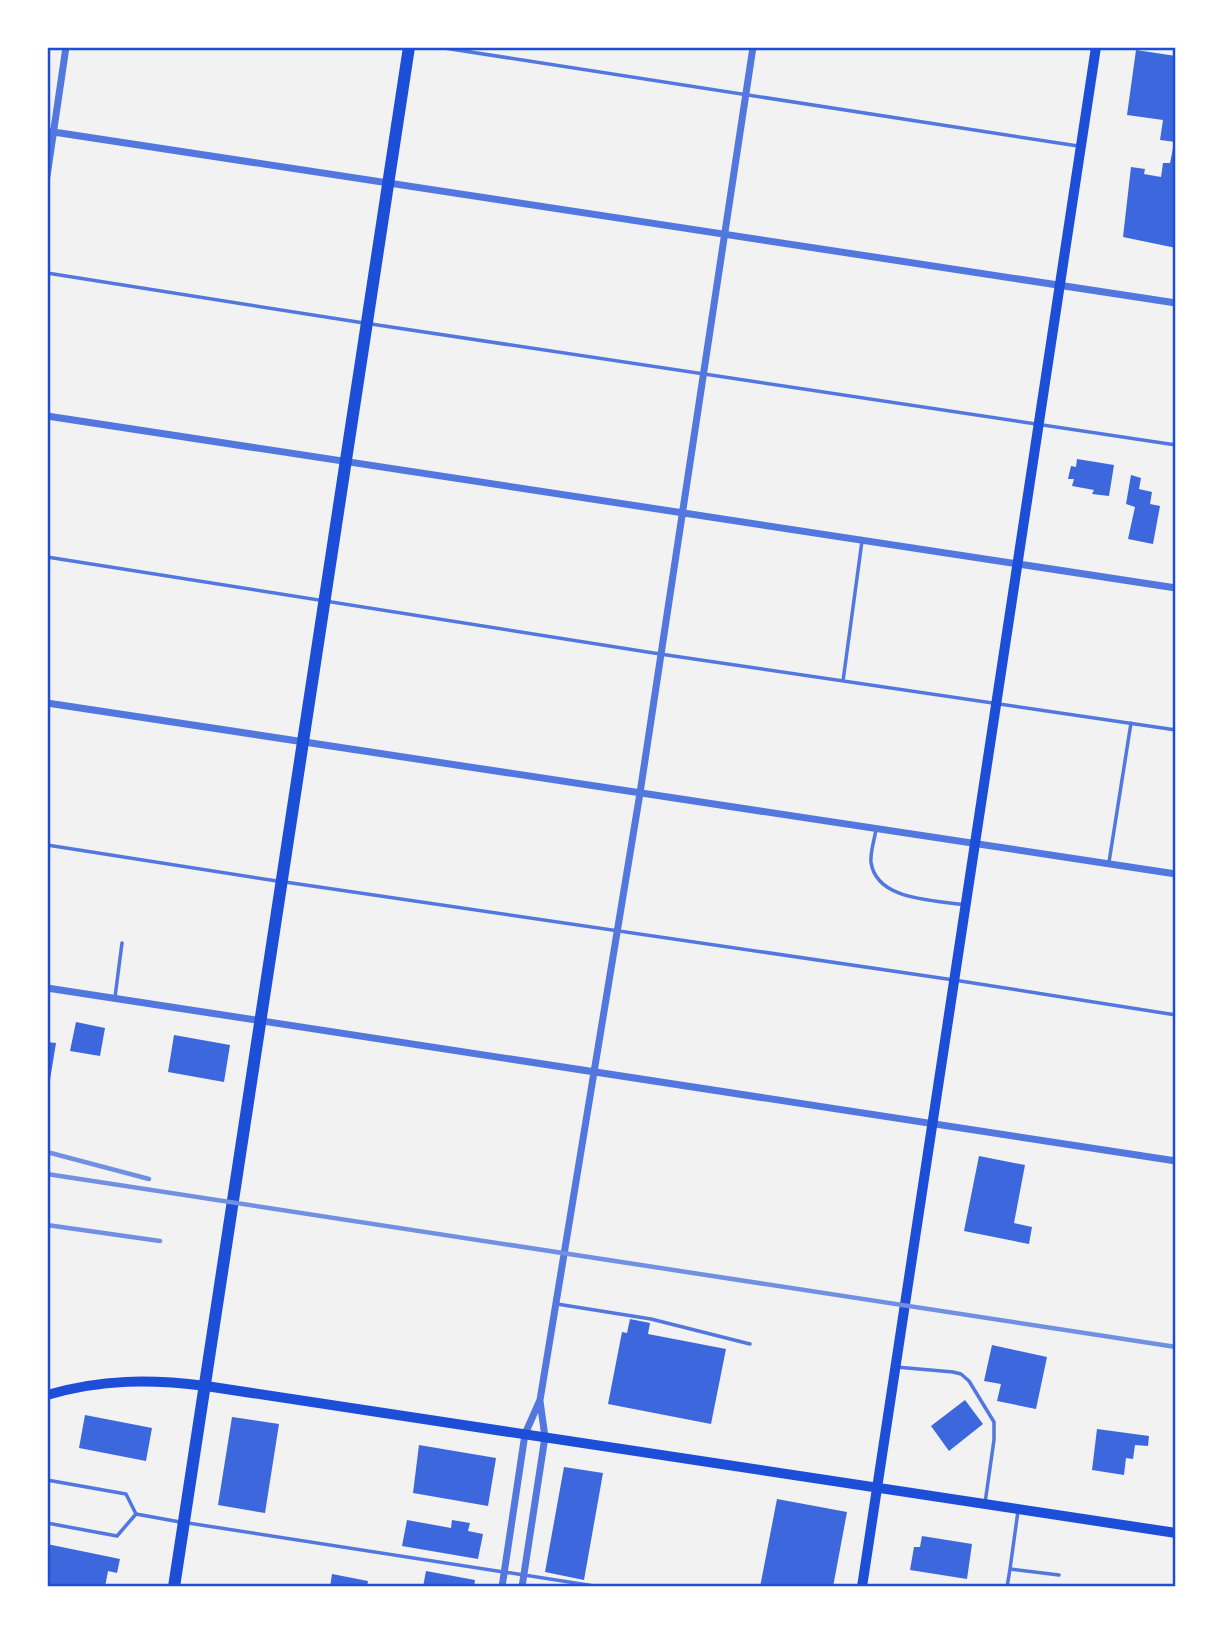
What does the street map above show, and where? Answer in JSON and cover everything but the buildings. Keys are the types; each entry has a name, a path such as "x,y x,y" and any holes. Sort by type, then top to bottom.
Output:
{"main road":[{"path":"174,1587 409,47"},
{"path":"862,1587 1096,47"},
{"path":"47,1395 118,1381 160,1381 206,1386 1176,1533"}],"street":[{"path":"47,176 50,131 66,47"},
{"path":"502,1587 524,1434 540,1400 640,793 753,47"},
{"path":"50,131 1176,303"},
{"path":"47,416 1176,588"},
{"path":"47,703 1176,874"},
{"path":"47,988 1176,1161"},
{"path":"522,1587 545,1437 540,1400"}],"lane":[{"path":"438,47 1080,147"},
{"path":"478,53 479,47"},
{"path":"47,273 1176,444"},
{"path":"843,681 862,540"},
{"path":"47,557 324,603 1176,730"},
{"path":"1108,864 1131,723"},
{"path":"876,829 871,862 880,883 903,895 966,905"},
{"path":"47,845 1176,1015"},
{"path":"114,998 122,943"},
{"path":"556,1304 651,1319 750,1344"},
{"path":"894,1367 953,1372 961,1374 969,1381 994,1422 985,1504"},
{"path":"47,1480 126,1494 135,1514"},
{"path":"1007,1587 1019,1509"},
{"path":"135,1514 601,1587"},
{"path":"47,1523 117,1536 135,1514"},
{"path":"1010,1569 1059,1575"}],"railway":[{"path":"47,1152 149,1179"},
{"path":"47,1174 1176,1347"},
{"path":"47,1225 160,1241"}]}
